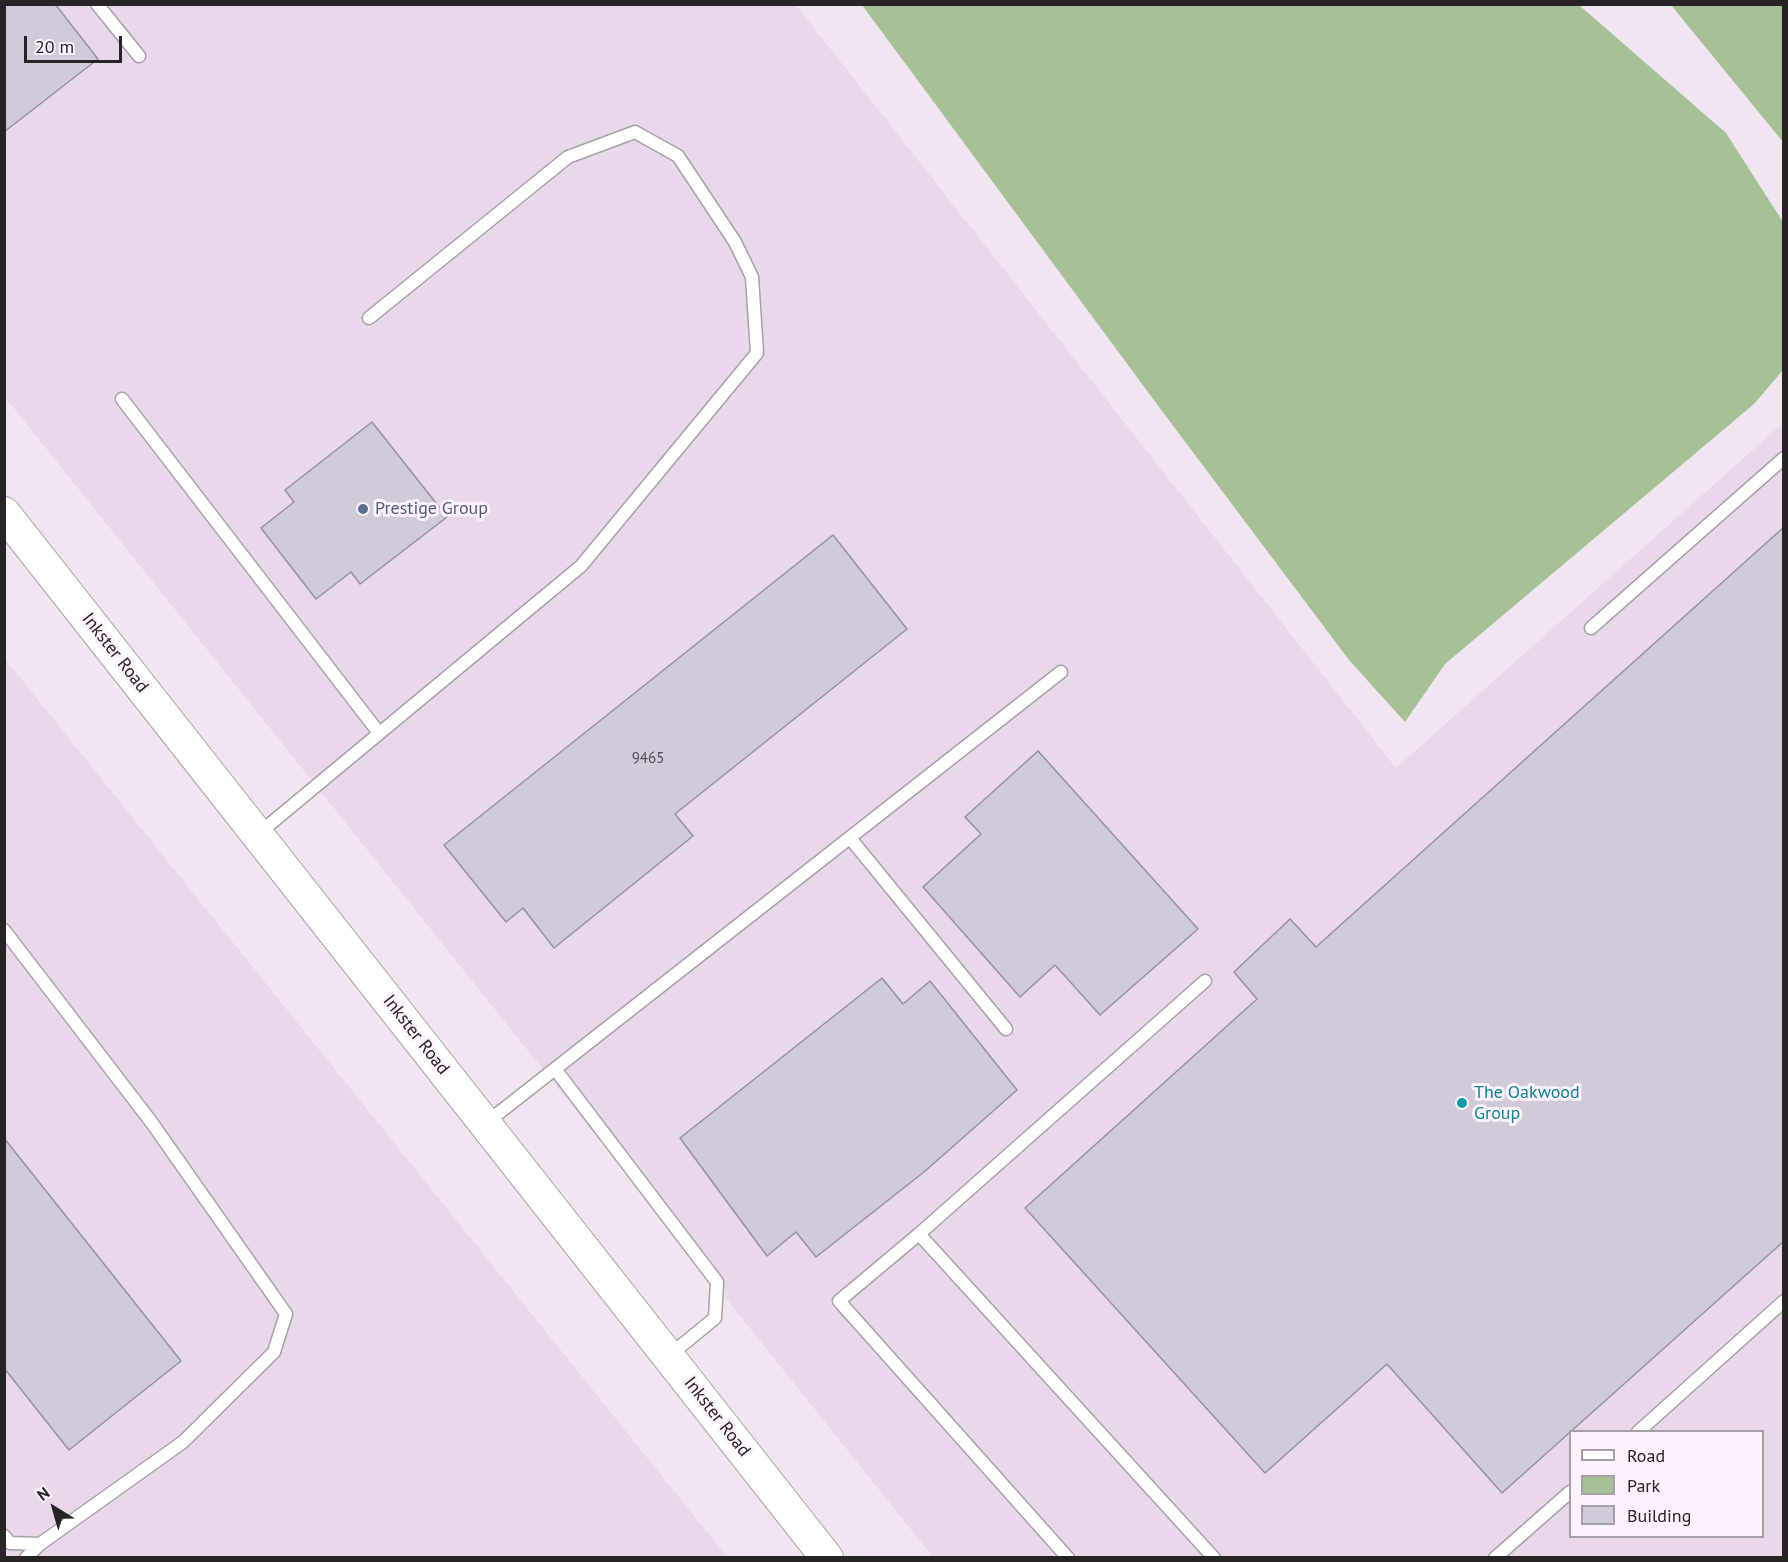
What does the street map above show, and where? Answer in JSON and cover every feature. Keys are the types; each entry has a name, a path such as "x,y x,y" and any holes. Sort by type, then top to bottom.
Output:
{"street":[{"name":"Inkster Road","path":"4,513 828,1557"}],"lane":[{"path":"97,4 140,56"},
{"path":"258,834 581,566 756,353 752,277 735,242 678,156 635,132 568,157 369,318"},
{"path":"122,399 379,733"},
{"path":"1591,628 1784,458"},
{"path":"486,1123 1061,672"},
{"path":"850,838 1006,1029"},
{"path":"4,930 152,1123 286,1314 274,1352 183,1442 40,1544 26,1557"},
{"path":"1068,1557 839,1301 919,1234 1205,981"},
{"path":"555,1069 717,1282 715,1318 669,1356"},
{"path":"919,1234 1214,1557"},
{"path":"1639,1430 1784,1301"},
{"path":"1496,1557 1569,1493"},
{"path":"4,1536 10,1543 40,1544"}],"shaded area":[{"path":"4,5 796,5 1396,768 1783,423 1783,1557 933,1557 5,397"},
{"path":"5,659 727,1557 5,1557"}],"green space":[{"path":"862,5 1579,5 1726,133 1783,222 1783,370 1754,404 1445,664 1405,722 1349,660"},
{"path":"1671,5 1783,5 1783,142"}],"building":[{"path":"4,4 55,4 98,59 4,132"},
{"name":"Prestige Group","path":"372,422 447,517 360,584 351,572 316,599 261,528 294,502 285,490"},
{"name":"The Oakwood Group","path":"1784,527 1784,1241 1572,1430 1569,1430 1569,1433 1502,1493 1387,1364 1265,1473 1025,1208 1257,999 1234,972 1290,919 1316,947"},
{"path":"833,535 907,629 675,814 693,836 554,948 523,908 506,922 444,845"},
{"path":"1038,751 1198,929 1100,1015 1055,965 1020,997 923,887 981,834 965,817"},
{"path":"882,978 903,1004 930,981 1017,1090 924,1172 816,1257 796,1232 767,1256 680,1138"},
{"path":"4,1138 181,1361 69,1450 4,1368"}],"place":[{"name":"Prestige Group","path":"363,509"},
{"name":"The Oakwood Group","path":"1462,1103"}]}
